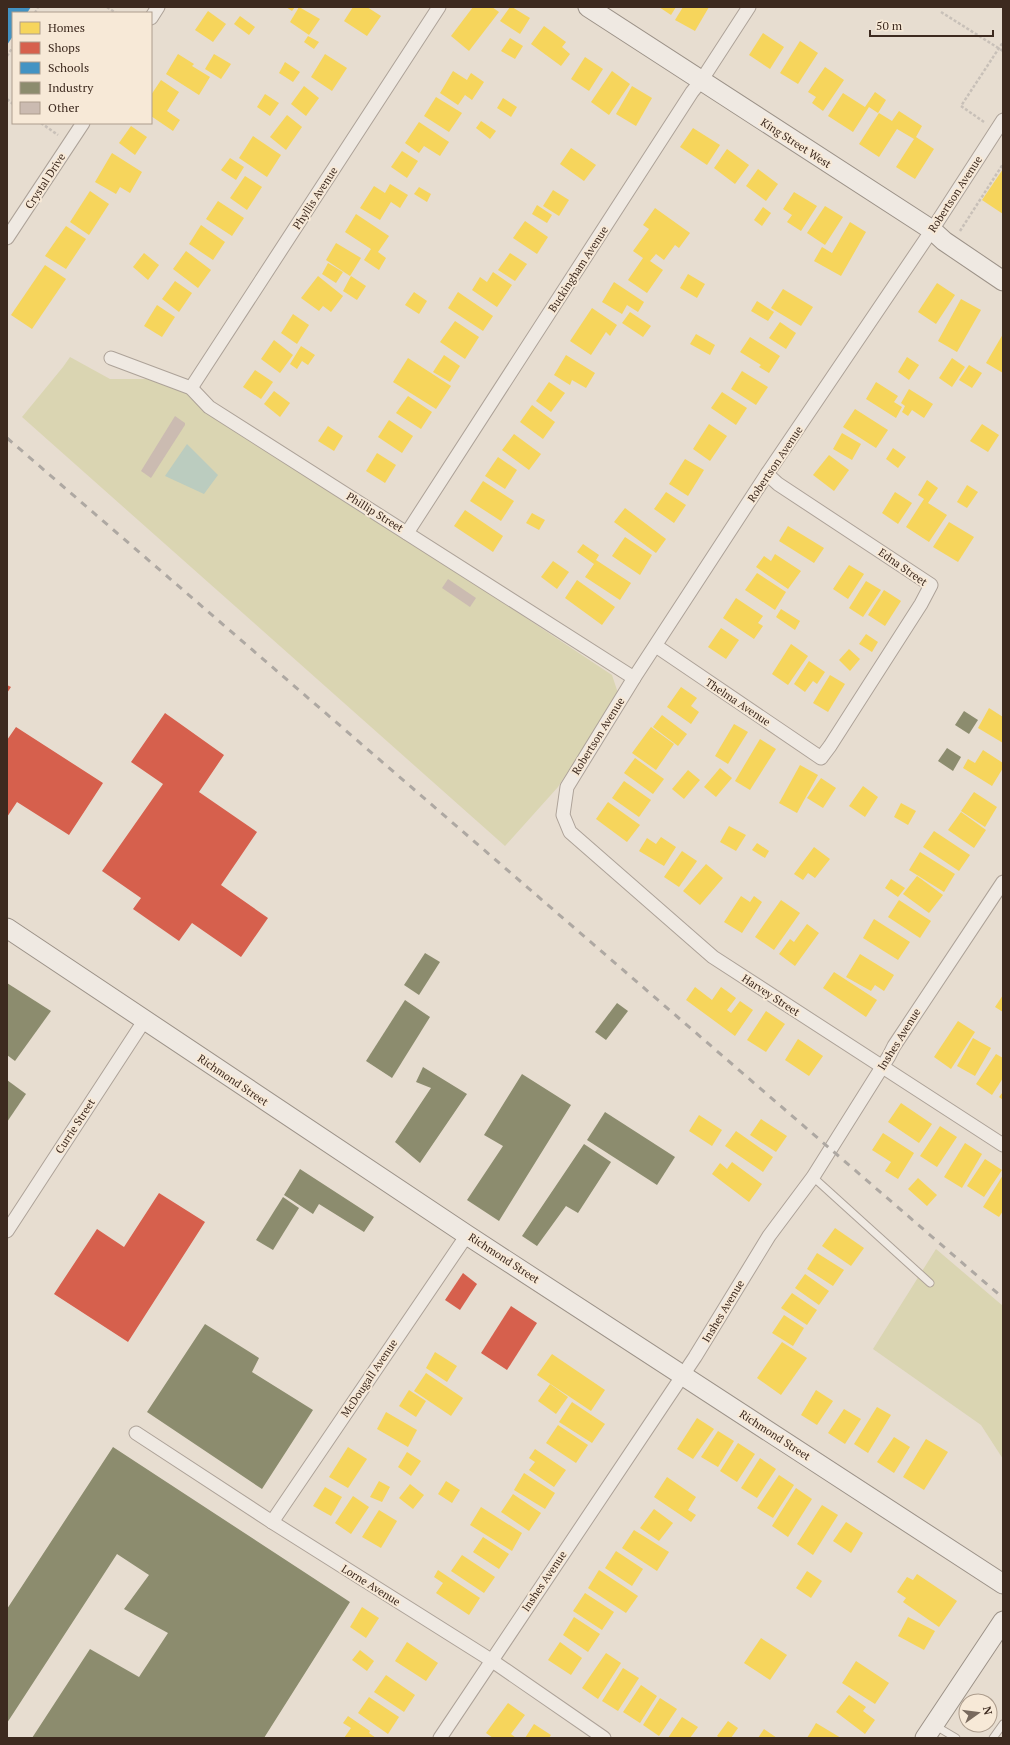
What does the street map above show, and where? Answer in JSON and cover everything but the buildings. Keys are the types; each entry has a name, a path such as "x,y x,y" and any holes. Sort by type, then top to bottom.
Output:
{"main road":[{"name":"King Street West","path":"588,7 932,230 944,241 1003,281"},
{"name":"Richmond Street","path":"7,928 144,1021 467,1235 1003,1584"},
{"path":"930,1731 1003,1621"}],"street":[{"path":"152,16 158,7"},
{"name":"Phyllis Avenue","path":"191,388 440,7"},
{"name":"Buckingham Avenue","path":"407,533 692,92 701,81 749,7"},
{"name":"Crystal Drive","path":"7,238 82,124"},
{"name":"Robertson Avenue","path":"563,815 567,787 634,678 767,474 932,230 1000,125"},
{"name":"Phillip Street","path":"111,358 191,388 209,407 634,678"},
{"name":"Edna Street","path":"767,474 931,585 921,604 821,758"},
{"name":"Thelma Avenue","path":"656,646 821,758"},
{"name":"Harvey Street","path":"563,815 570,832 713,957 882,1068 1003,1145"},
{"name":"Inshes Avenue","path":"440,1738 490,1660 683,1375 769,1236 813,1177 882,1068 894,1046 1003,882"},
{"name":"Currie Street","path":"7,1231 144,1021"},
{"name":"McDougall Avenue","path":"272,1522 467,1235"},
{"name":"Lorne Avenue","path":"136,1433 272,1522 490,1660 604,1738"}],"lane":[{"path":"813,1177 930,1283"},
{"path":"993,1738 1003,1724"},
{"path":"930,1731 956,1738"}],"path":[{"path":"941,12 1003,51"},
{"path":"1000,125 961,106 1003,42"},
{"path":"42,124 70,143"},
{"path":"960,231 1003,164"}],"shaded area":[{"path":"70,357 110,379 155,379 180,388 612,675 618,693 558,787 505,846 22,417"},
{"path":"187,444 218,475 204,494 165,476"},
{"path":"936,1249 1003,1306 1003,1459 981,1425 873,1349"}],"railway":[{"path":"7,438 1003,1298"}]}
